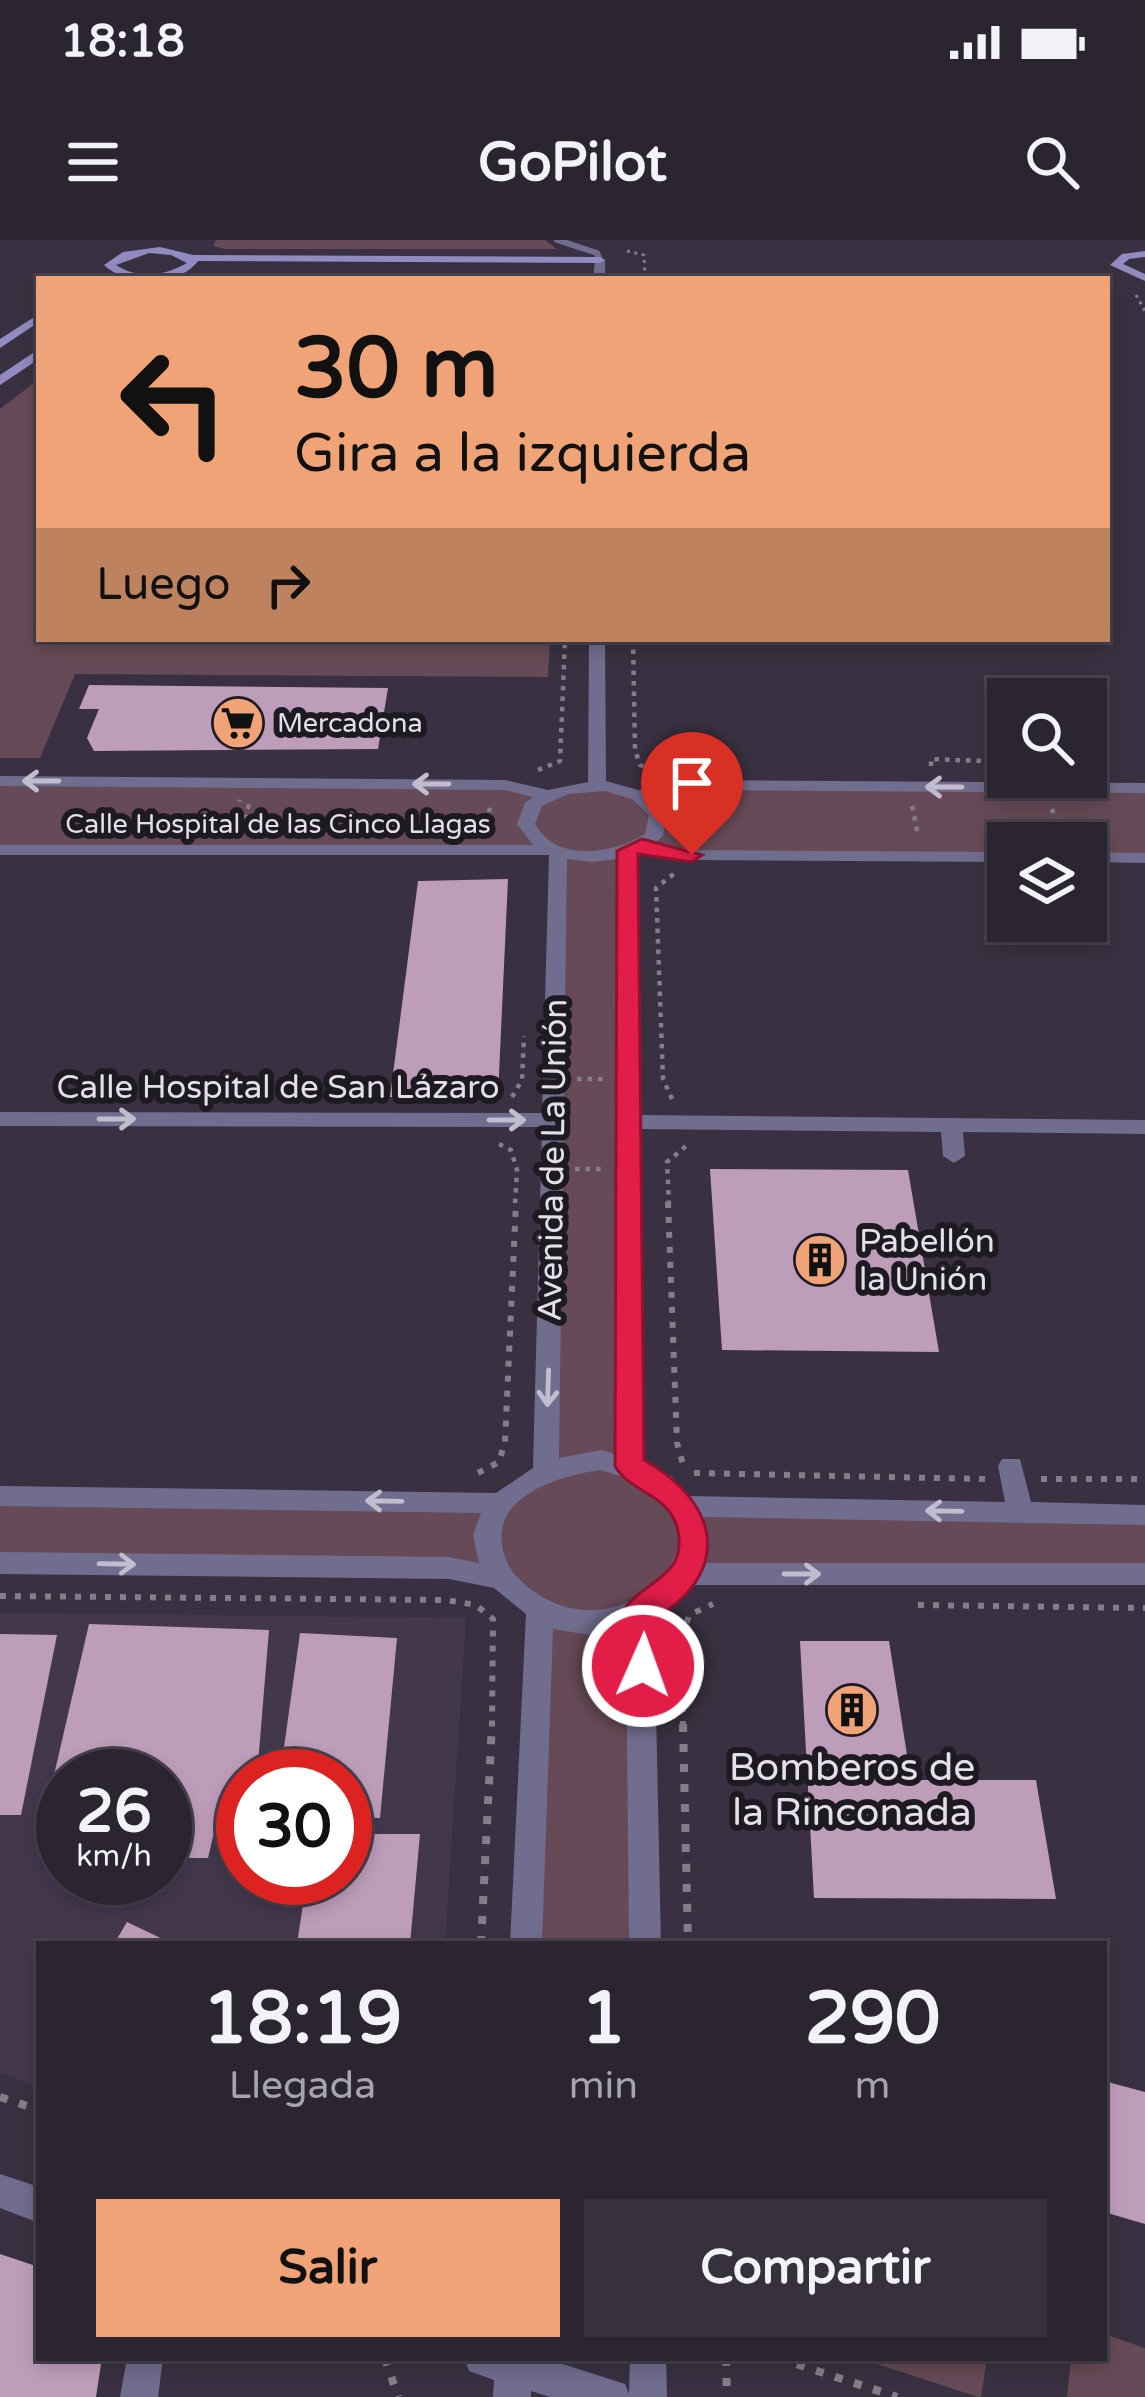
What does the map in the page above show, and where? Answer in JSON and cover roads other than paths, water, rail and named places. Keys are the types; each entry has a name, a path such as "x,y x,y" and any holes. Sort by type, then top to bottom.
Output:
{"street":[{"path":"100,276 143,240"},
{"path":"184,271 193,265 187,255 188,240"},
{"path":"1118,240 1126,256"},
{"path":"130,253 600,270"},
{"path":"1145,254 1117,260 1119,269 1145,278"},
{"path":"110,269 134,276"},
{"path":"153,276 184,271 600,270"},
{"path":"0,344 36,319"},
{"path":"0,381 36,355"},
{"path":"597,642 597,787 638,795 651,804 659,825 635,848 628,888 629,1466"},
{"path":"638,795 686,778 1145,788"},
{"name":"Calle Hospital de las Cinco Llagas","path":"0,781 505,785 547,795 597,787"},
{"path":"547,795 534,803 526,824 531,835 556,851"},
{"path":"635,848 692,863 987,857"},
{"name":"Calle Hospital de las Cinco Llagas","path":"0,850 556,851 592,856 635,848"},
{"name":"Avenida de La Unión","path":"545,1468 556,1079 556,851"},
{"path":"1107,857 1145,858"},
{"name":"Calle Hospital de San Lázaro","path":"0,1119 555,1120"},
{"path":"628,1122 1145,1127"},
{"path":"951,1125 954,1156"},
{"path":"587,1460 629,1466 670,1489 693,1528 693,1552 671,1593 640,1612 598,1622 540,1611 501,1579 490,1554 490,1527 501,1503 520,1483 545,1468 587,1460"},
{"path":"1013,1473 1020,1512"},
{"path":"0,1496 501,1503"},
{"path":"684,1506 1145,1515"},
{"path":"0,1563 448,1568 501,1579"},
{"path":"685,1574 733,1588 1145,1574"},
{"path":"526,1941 540,1611"},
{"path":"640,1612 645,1941"},
{"path":"0,2191 36,2204"},
{"path":"139,2397 145,2361"},
{"path":"648,2361 648,2397"},
{"path":"505,2370 612,2397"}],"lane":[{"path":"557,240 597,253 600,270"}],"place":[{"name":"Mercadona","path":"238,723"},
{"name":"Pabellón la Unión","path":"820,1260"},
{"name":"Bomberos de la Rinconada","path":"852,1710"}]}
